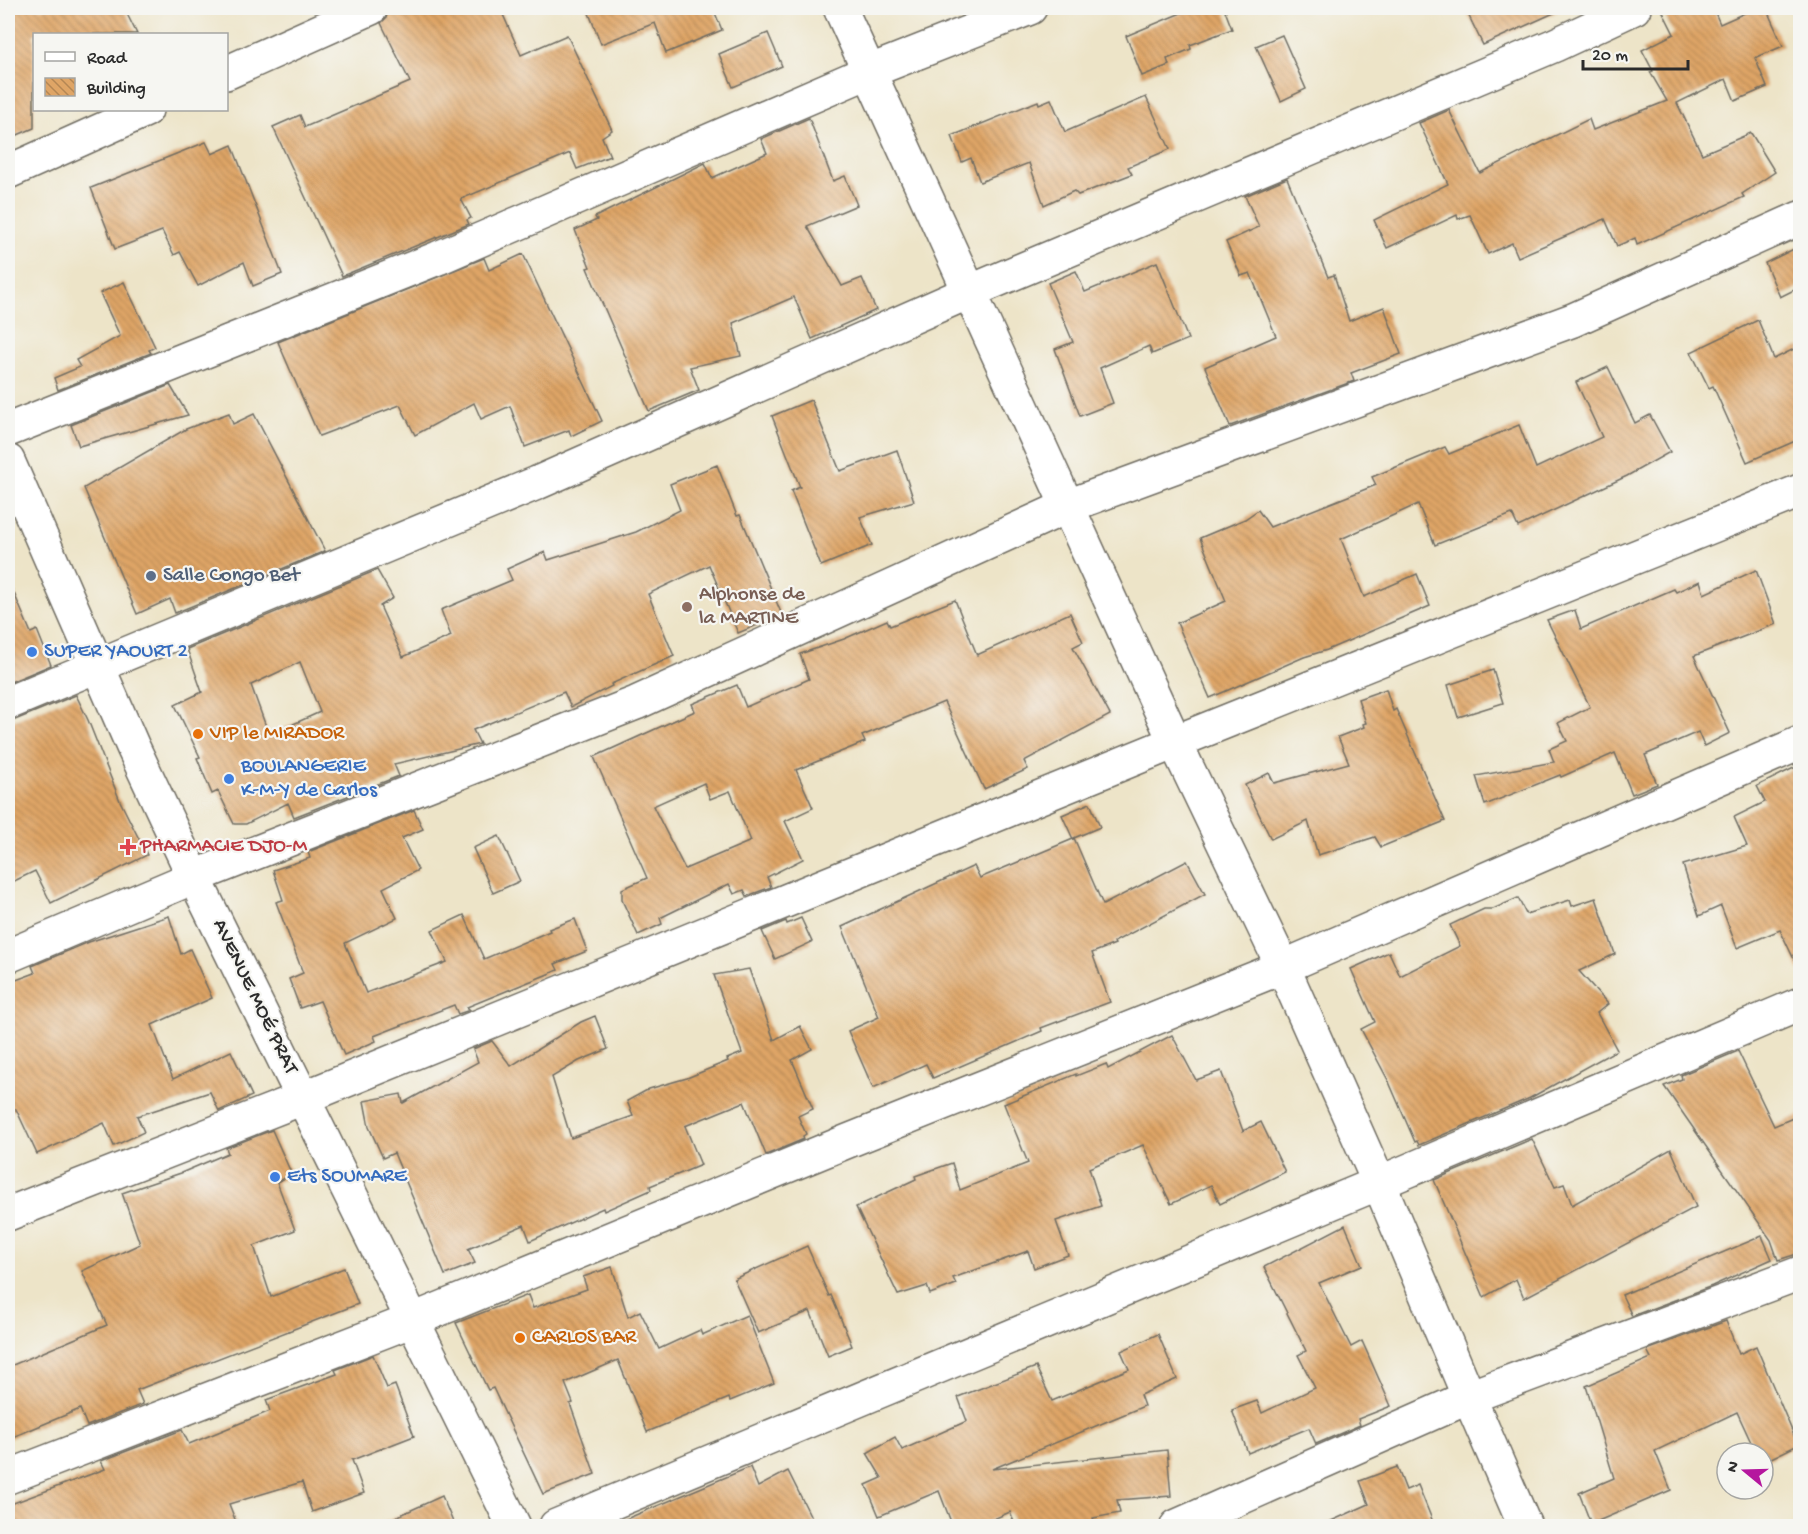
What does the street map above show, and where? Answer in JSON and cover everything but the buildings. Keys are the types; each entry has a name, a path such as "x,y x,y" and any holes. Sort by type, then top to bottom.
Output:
{"street":[{"path":"228,72 371,8"},
{"path":"840,8 1175,742 1283,967 1379,1183 1526,1527"},
{"path":"8,430 438,258 868,72 1030,8"},
{"path":"8,703 537,483 969,292 1555,45 1634,8"},
{"path":"8,172 144,111"},
{"path":"8,956 194,877 636,702 1068,506 1573,320 1800,218"},
{"name":"AVENUE MOÉ PRAT","path":"8,461 133,747 194,877 514,1527"},
{"path":"8,1214 303,1098 1175,742 1800,491"},
{"path":"8,1477 412,1320 848,1141 1283,967 1800,743"},
{"path":"556,1527 1379,1183 1800,1004"},
{"path":"1177,1527 1469,1398 1800,1273"}],"place":[{"name":"Salle Congo Bet","path":"151,576"},
{"name":"Alphonse de la MARTINE","path":"687,607"},
{"name":"SUPER YAOURT 2","path":"32,652"},
{"name":"VIP le MIRADOR","path":"198,734"},
{"name":"BOULANGERIE K-M-Y de Carlos","path":"229,779"},
{"name":"PHARMACIE DJO-M","path":"128,847"},
{"name":"Ets SOUMARE","path":"275,1177"},
{"name":"CARLOS BAR","path":"520,1338"}]}
